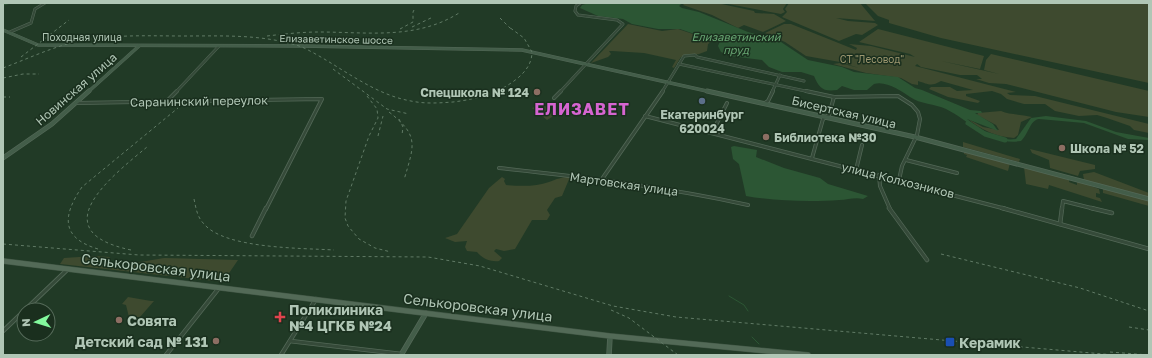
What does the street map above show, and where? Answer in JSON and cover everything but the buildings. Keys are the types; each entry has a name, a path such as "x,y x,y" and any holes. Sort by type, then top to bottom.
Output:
{"main road":[{"name":"Походная улица","path":"3,30 38,45 140,46"},
{"name":"Елизаветинское шоссе","path":"140,46 444,48 522,50 533,52"},
{"name":"Новинская улица","path":"3,158 52,124 140,46"},
{"name":"Бисертская улица","path":"533,52 915,137 1149,199"},
{"name":"Селькоровская улица","path":"3,261 426,312 610,336 808,355"},
{"path":"401,355 426,312"},
{"path":"609,355 610,336"}],"street":[{"path":"10,32 31,23 35,9 45,3"},
{"path":"554,98 618,30 623,22 578,15 574,11 580,3"},
{"path":"167,101 219,46"},
{"path":"602,178 668,82 684,56 695,55 697,57 804,81"},
{"path":"679,64 834,97 898,96 912,105 918,112 920,119 915,137 902,166 899,180"},
{"path":"765,103 768,101 780,75"},
{"path":"812,158 825,117 828,115 834,97"},
{"name":"Саранинский переулок","path":"76,103 322,99 252,236"},
{"path":"711,133 727,103"},
{"name":"улица Колхозников","path":"645,116 899,180 1149,249"},
{"path":"856,170 862,146"},
{"path":"906,160 957,173"},
{"name":"Мартовская улица","path":"499,168 602,178 707,196 748,205"},
{"path":"879,175 879,185 883,198 927,260"},
{"path":"1060,224 1063,201 1112,213"},
{"path":"33,302 68,269"},
{"path":"166,355 220,287"},
{"path":"282,355 316,299"},
{"path":"3,331 16,318"},
{"path":"290,341 401,355"}],"green space":[{"path":"685,3 717,3 754,11 755,13 774,14 786,21 763,32 744,25 738,28 712,15 683,5"},
{"path":"723,3 787,3 783,9 785,12 781,14"},
{"path":"789,3 860,3 875,21 836,18 848,21 875,23 878,25 862,35 856,34 839,41 782,17 787,12 785,9"},
{"path":"865,3 1149,3 1149,83 941,38 889,23 889,20 878,16"},
{"path":"628,24 662,31 678,29 696,35 706,42 711,42 708,44 707,51 681,57 674,68 672,67 676,60 644,53 612,51 609,51 611,54 608,57 591,63"},
{"name":"СТ \"Лесовод\"","path":"784,24 791,24 856,50 857,48 849,44 871,46 915,57 910,54 859,42 878,29 984,56 980,69 941,61 999,74 984,70 986,60 991,54 1149,91 1149,117 1116,112 1006,84 989,83 976,79 982,79 977,75 960,75 921,67 917,64 915,66 1016,92 1007,93 1010,95 1035,96 1149,124 1149,133 1134,130 1130,126 1097,115 1079,116 1055,111 1045,104 1024,104 1007,99 1001,94 992,91 966,94 966,96 980,101 978,103 948,97 929,89 931,87 950,87 957,91 973,90 941,81 938,83 927,84 918,81 918,85 912,84 901,78 866,73 833,64 840,63 859,68 840,62 806,56 785,42 765,33"},
{"path":"542,104 557,114 547,120 532,108"},
{"path":"1001,111 1032,117 1021,122 1018,135 1014,138 1001,136 990,132 968,119 983,127 999,130 996,125 977,115 978,113"},
{"path":"963,142 1020,159 1019,162 963,147"},
{"path":"1030,149 1095,165 1095,169 1080,171 1078,176 1050,168 1049,160 1032,153"},
{"path":"964,151 1010,163 1008,171 966,157 967,155 964,154"},
{"path":"1024,167 1069,180 1069,182 1077,185 1077,181 1099,189 1100,194 1096,193 1096,197 1100,198 1102,202 1049,185 1048,189 1026,184"},
{"path":"1094,172 1149,193 1149,197 1084,180 1083,174"},
{"path":"502,177 505,179 504,181 506,185 522,186 539,185 559,178 570,177 562,196 555,198 547,210 550,215 547,220 532,220 515,249 504,251 496,249 494,251 502,258 499,261 493,261 487,260 477,252 467,251 465,247 467,241 455,242 445,238 457,234 489,188"},
{"path":"1103,188 1149,201 1149,206 1103,193"},
{"path":"94,256 110,257 102,267 126,269 134,263 164,258 238,260 223,282 60,264 64,258"},
{"path":"128,297 154,301 140,317 129,317 126,305 122,304"}],"water":[{"name":"Елизаветинский пруд","path":"589,3 682,3 679,6 682,8 699,12 748,32 778,40 808,60 842,67 854,72 898,77 915,88 970,110 981,111 982,113 975,113 993,124 998,131 967,119 983,131 1003,139 1016,139 1031,118 1046,116 1086,121 1116,132 1149,138 1149,140 1128,139 1084,123 1039,119 1033,122 1021,141 1010,142 1000,140 981,131 946,109 923,103 888,85 878,83 874,84 867,90 854,90 842,86 837,90 825,90 818,84 814,76 801,72 782,72 769,67 762,60 730,56 721,52 718,46 721,39 700,32 703,34 700,36 680,29 658,29 632,24 623,19 598,16 580,8 582,5"},
{"path":"734,146 757,150 756,157 784,168 820,178 828,184 868,196 863,199 857,198 828,201 804,201 746,196 739,164 733,159 731,147"}],"waterway":[{"path":"3,5 11,3"},
{"path":"968,123 985,134 1005,140"},
{"path":"729,296 744,305 748,311"},
{"path":"752,337 759,344"}],"railway":[{"path":"400,29 413,22 413,12 415,8"},
{"path":"267,36 313,32 391,33 408,31 443,22 459,13"},
{"path":"412,27 433,17"},
{"path":"500,18 509,27"},
{"path":"21,57 69,20"},
{"path":"3,68 57,47 89,39 129,36 214,36 259,38 302,47 368,85 396,97 422,103 453,102 479,97 497,91 513,81 527,69 532,52 524,38 509,27"},
{"path":"509,27 512,30"},
{"path":"333,69 387,109 409,114"},
{"path":"3,78 23,74 39,74"},
{"path":"367,96 377,109 378,118 369,136 346,201 345,218 348,226 359,239 375,248 391,252"},
{"path":"3,97 10,97"},
{"path":"98,249 77,239 71,232 69,216 75,198 82,187 178,108"},
{"path":"389,112 400,121"},
{"path":"378,136 383,116"},
{"path":"400,121 406,128 412,142 412,149 404,180"},
{"path":"400,121 403,127 402,135"},
{"path":"131,250 104,241 91,230 87,217 92,202 103,187 147,147"},
{"path":"194,199 198,215 204,224 214,232 229,238 265,246 334,250"},
{"path":"3,244 139,255 428,257 480,266 613,306 676,317 1115,355"},
{"path":"941,254 1080,288 1149,311"},
{"path":"611,310 629,318 678,355"},
{"path":"1129,327 1149,330"},
{"path":"1110,352 1149,355"}],"place":[{"name":"Спецшкола № 124","path":"537,92"},
{"name":"Екатеринбург 620024","path":"702,101"},
{"name":"Библиотека №30","path":"766,137"},
{"name":"Школа № 52","path":"1062,148"},
{"name":"Поликлиника №4 ЦГКБ №24","path":"280,317"},
{"name":"Совята","path":"119,320"},
{"name":"Детский сад № 131","path":"216,341"},
{"name":"Керамик","path":"950,342"}],"district":[{"name":"ЕЛИЗАВЕТ","path":"582,109"}]}
